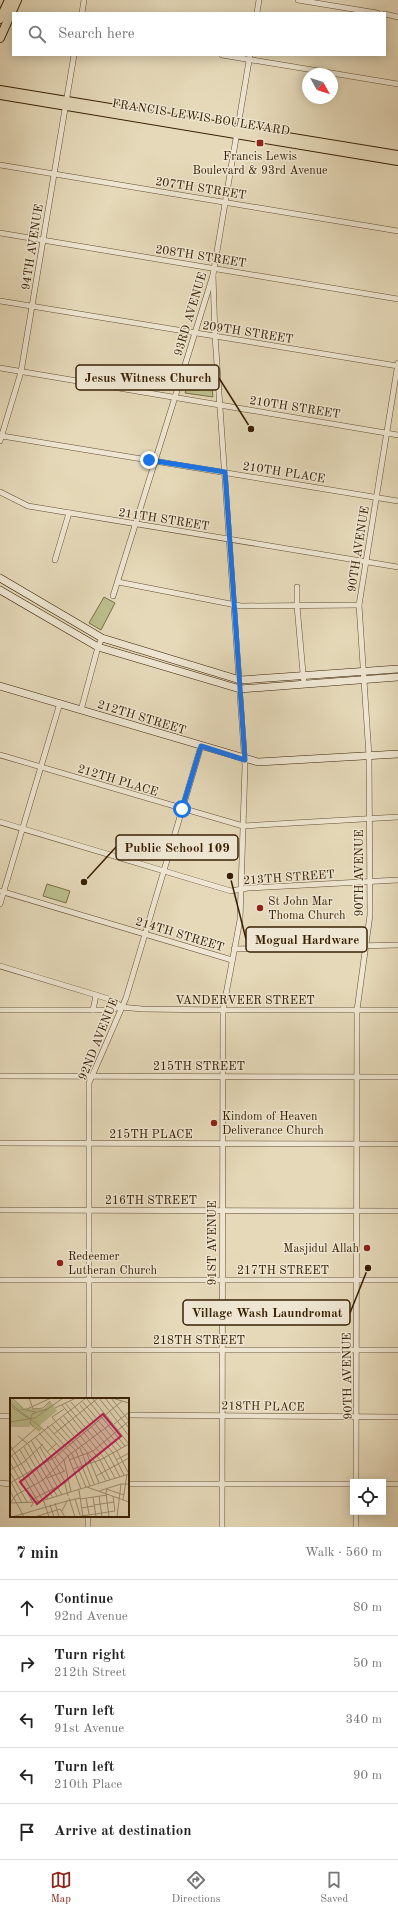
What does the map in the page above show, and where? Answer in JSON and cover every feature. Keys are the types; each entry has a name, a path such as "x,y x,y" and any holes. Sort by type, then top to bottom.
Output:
{"main road":[{"path":"0,38 9,0"},
{"path":"5,19 17,0"},
{"name":"FRANCIS LEWIS BOULEVARD","path":"0,90 66,103 237,131 398,154"},
{"name":"FRANCIS LEWIS BOULEVARD","path":"0,95 66,103"},
{"name":"FRANCIS LEWIS BOULEVARD","path":"237,131 398,161"},
{"path":"0,578 102,638 240,680 398,669"},
{"path":"9,596 15,586"},
{"path":"0,590 98,647 240,689 398,677"},
{"path":"55,622 59,612"},
{"path":"147,661 149,652"},
{"path":"195,676 197,667"},
{"name":"212TH STREET","path":"0,686 245,760 258,762 398,754"}],"street":[{"path":"82,12 84,0"},
{"path":"257,12 259,0"},
{"path":"298,0 371,12"},
{"path":"386,14 398,17"},
{"name":"94TH AVENUE","path":"1,438 21,372 74,56"},
{"path":"236,56 249,57 398,84"},
{"name":"93RD AVENUE","path":"113,596 213,275 249,57"},
{"name":"207TH STREET","path":"0,165 398,231"},
{"name":"208TH STREET","path":"0,233 398,299"},
{"path":"213,275 215,336 245,760 240,920 234,949"},
{"name":"209TH STREET","path":"0,301 195,334 398,365"},
{"name":"90TH AVENUE","path":"356,1479 357,1010 370,915 369,756 362,671 359,605 398,365"},
{"name":"210TH STREET","path":"0,368 398,435"},
{"name":"210TH PLACE","path":"1,438 225,472 398,501"},
{"name":"211TH STREET","path":"0,492 28,506 398,567"},
{"path":"55,560 69,513"},
{"path":"118,582 234,605 359,605"},
{"path":"297,587 297,606 304,684"},
{"path":"81,710 98,647 102,638"},
{"path":"0,904 2,891 23,829 60,704"},
{"name":"92ND AVENUE","path":"89,1398 89,1083 126,998 201,746"},
{"name":"212TH PLACE","path":"0,755 243,826 398,817"},
{"name":"213TH STREET","path":"0,822 231,891 248,888 398,880"},
{"name":"214TH STREET","path":"2,891 232,960 234,949 398,945"},
{"name":"91ST AVENUE","path":"222,1527 223,1010 232,960"},
{"path":"0,966 116,1001 121,1007"},
{"path":"93,1010 96,995"},
{"name":"VANDERVEER STREET","path":"0,1010 108,1010 121,1007 142,1009 223,1010 398,1010"},
{"name":"215TH STREET","path":"0,1076 398,1076"},
{"name":"215TH PLACE","path":"0,1143 398,1144"},
{"name":"216TH STREET","path":"0,1210 398,1211"},
{"name":"217TH STREET","path":"0,1280 398,1280"},
{"name":"218TH STREET","path":"0,1350 398,1350"},
{"name":"218TH PLACE","path":"129,1415 398,1417"},
{"path":"129,1484 350,1484"},
{"path":"386,1484 398,1484"},
{"path":"356,1515 356,1527"}],"green space":[{"path":"187,386 212,387 213,397 185,393"},
{"path":"104,597 115,603 101,630 89,623"},
{"path":"47,884 70,891 66,903 43,896"}],"place":[{"name":"Francis Lewis Boulevard & 93rd Avenue","path":"260,143"},
{"name":"Jesus Witness Church","path":"251,429"},
{"name":"Mogual Hardware","path":"230,876"},
{"name":"Public School 109","path":"84,882"},
{"name":"St John Mar Thoma Church","path":"260,908"},
{"name":"Kindom of Heaven Deliverance Church","path":"214,1123"},
{"name":"Masjidul Allah","path":"367,1248"},
{"name":"Redeemer Lutheran Church","path":"60,1263"},
{"name":"Village Wash Laundromat","path":"368,1268"}],"route":[{"path":"149,460 225,472 245,760 201,746 182,809"}]}
